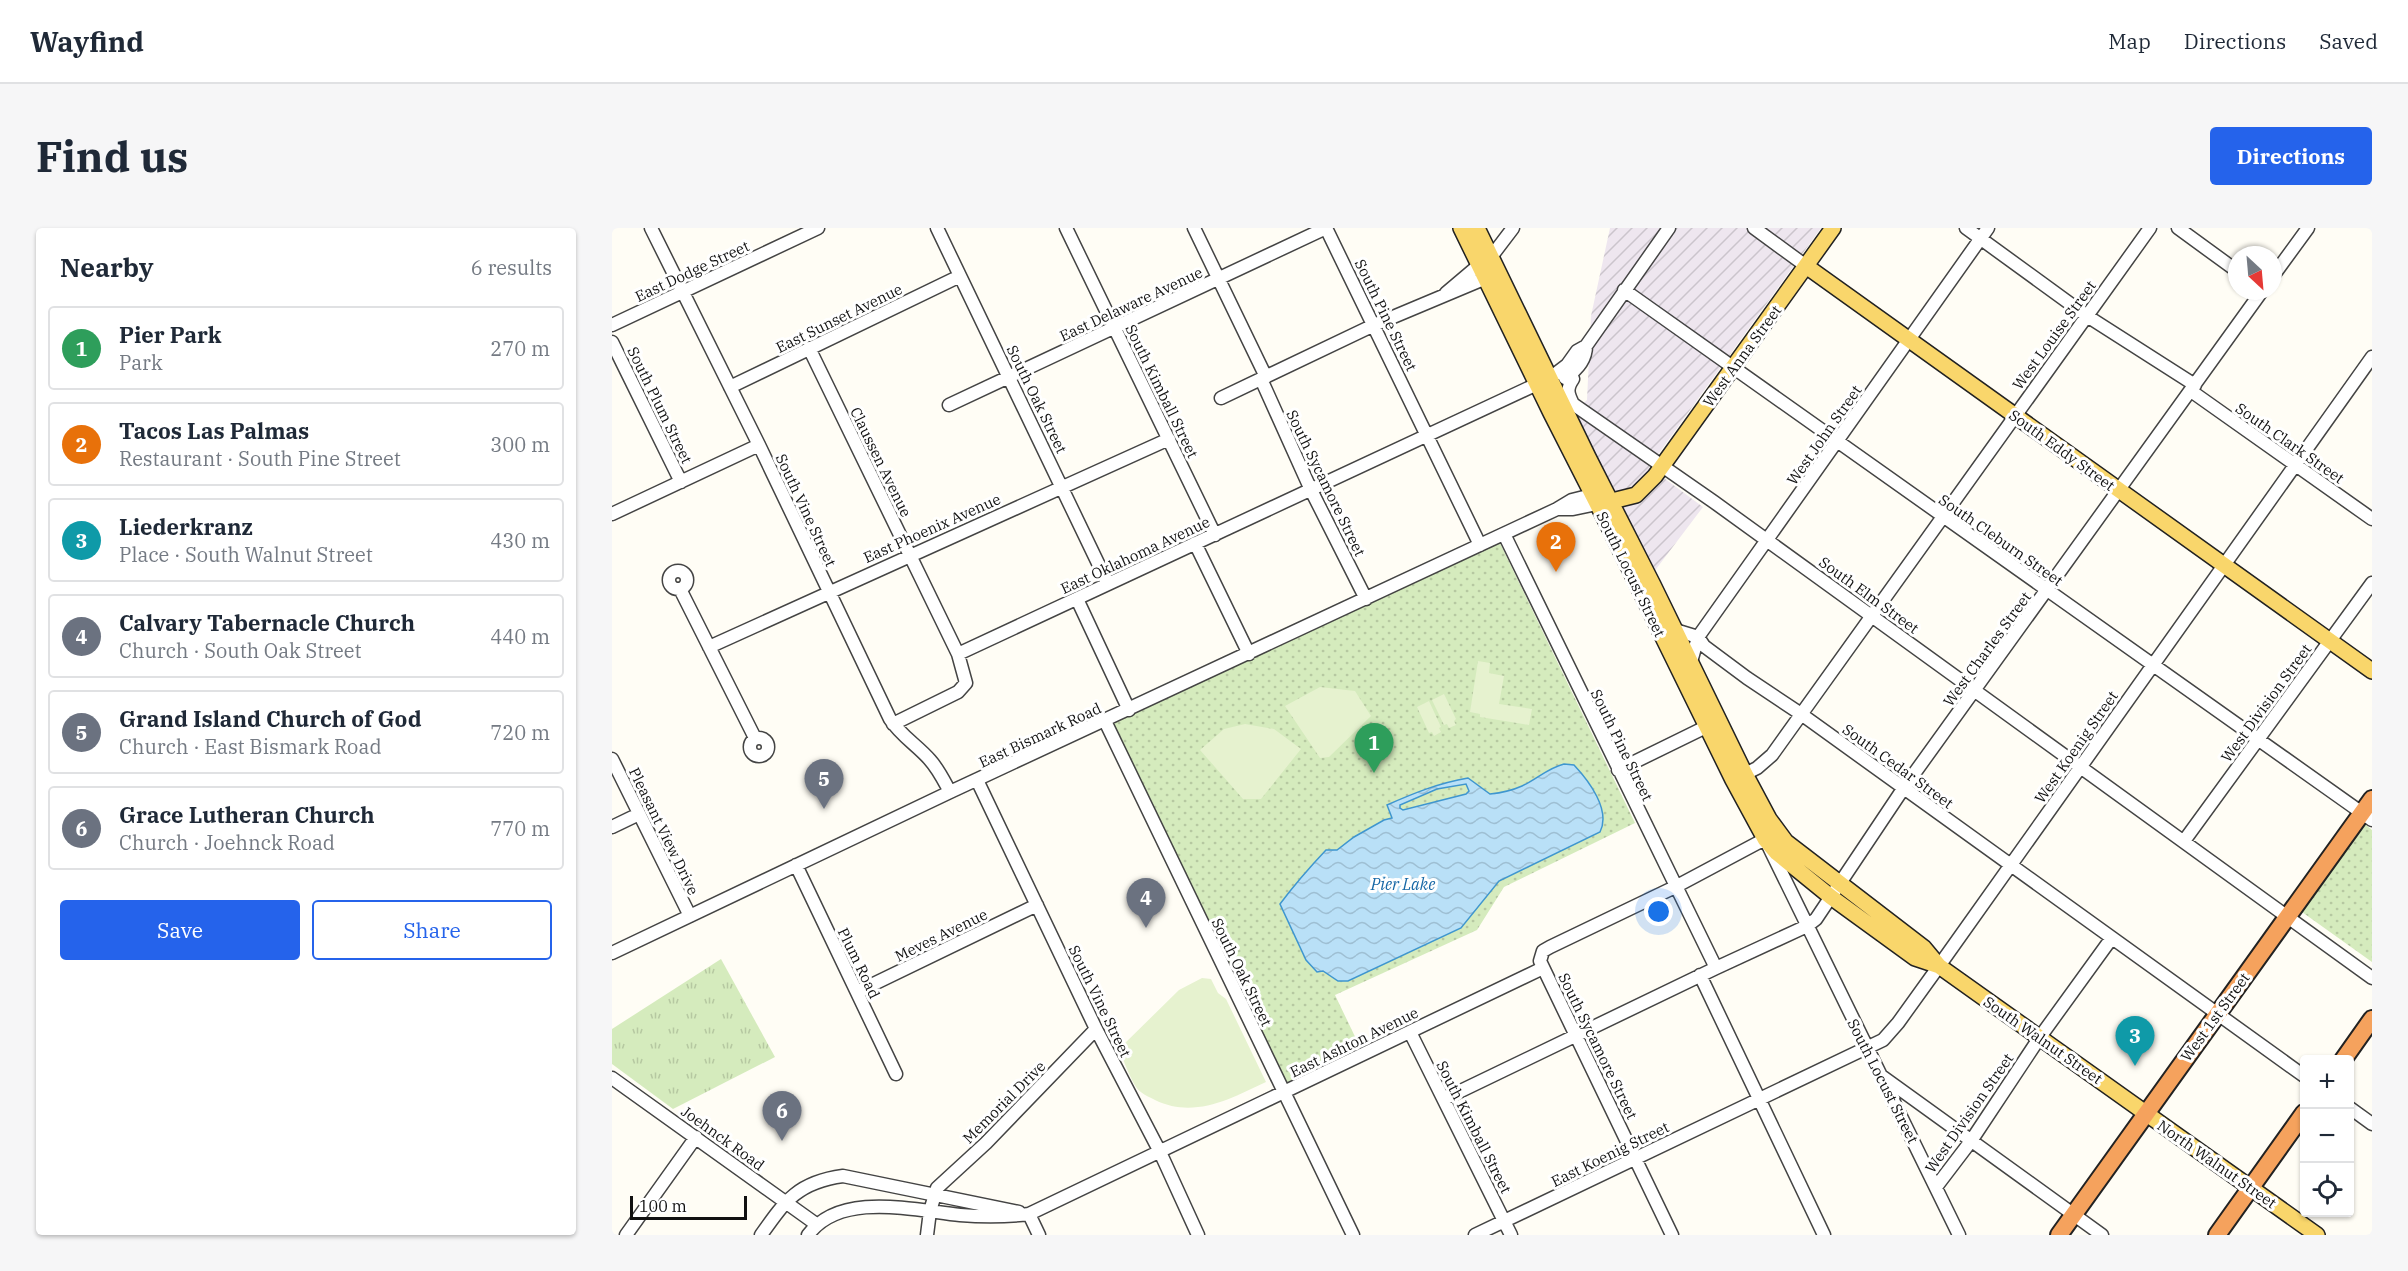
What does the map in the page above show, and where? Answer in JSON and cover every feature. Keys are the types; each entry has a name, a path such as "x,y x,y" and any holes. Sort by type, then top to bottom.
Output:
{"highway":[{"name":"West 1st Street","path":"2059,1235 2287,917 2367,817 2372,799"},
{"path":"2346,1055 2372,1018"},
{"path":"2217,1235 2300,1119"}],"main road":[{"name":"South Locust Street","path":"1461,228 1485,260 1713,724 1764,839 1777,853 1831,897"},
{"name":"South Locust Street","path":"1477,228 1485,260 1486,278 1544,381"},
{"name":"West Anna Street","path":"1602,499 1636,495 1642,491 1664,465 1833,228"},
{"name":"South Eddy Street","path":"1806,266 2372,671"},
{"name":"South Locust Street","path":"1602,499 1691,662 1713,724 1745,774 1768,819 1786,842 1839,883"},
{"name":"South Walnut Street","path":"1839,883 1924,948 1939,966 2146,1114"},
{"name":"South Walnut Street","path":"1831,897 1915,958 1939,966"},
{"name":"North Walnut Street","path":"2146,1114 2317,1235"}],"street":[{"name":"South Vine Street","path":"651,228 759,445 893,724 911,744 930,759 950,792"},
{"name":"East Dodge Street","path":"612,325 818,228"},
{"name":"South Oak Street","path":"937,228 1063,486 1108,584"},
{"name":"South Kimball Street","path":"1066,228 1215,535"},
{"name":"South Sycamore Street","path":"1194,228 1264,378 1311,490 1366,599"},
{"name":"East Delaware Avenue","path":"949,405 1326,228"},
{"name":"South Pine Street","path":"1326,228 1480,545"},
{"path":"1445,294 1485,260 1513,228"},
{"path":"1544,381 1567,366 1577,351 1586,346 1669,228"},
{"name":"South Eddy Street","path":"1754,228 1806,266"},
{"name":"South Clark Street","path":"1966,228 1985,233 2087,316 2193,388 2372,519"},
{"name":"West Louise Street","path":"1745,774 1757,768 1772,755 2150,228"},
{"path":"2178,228 2228,264"},
{"path":"2282,264 2308,228"},
{"name":"West John Street","path":"1691,662 1698,637 1985,233"},
{"name":"East Sunset Avenue","path":"730,387 960,276"},
{"path":"1221,398 1374,325 1486,278"},
{"name":"South Cleburn Street","path":"1624,290 2152,666 2259,738 2367,817"},
{"name":"West Charles Street","path":"1807,926 1816,919 1904,789 2256,300"},
{"name":"South Plum Street","path":"612,342 681,482"},
{"path":"1544,381 1559,380 1571,374 1586,356 1586,346"},
{"name":"Claussen Avenue","path":"809,348 958,654"},
{"name":"West Koenig Street","path":"1758,1100 1883,1040 1898,1023 2223,564 2370,363"},
{"name":"South Elm Street","path":"1571,374 1573,379 1568,387 1568,393 1573,404 1664,465 2184,841"},
{"name":"East Oklahoma Avenue","path":"958,654 1544,381"},
{"name":"East Phoenix Avenue","path":"709,647 1168,439"},
{"path":"612,514 759,445"},
{"name":"East Bismark Road","path":"612,953 950,792 1557,510 1572,500 1602,499"},
{"name":"South Pine Street","path":"1504,534 1716,968"},
{"path":"1196,543 1249,654"},
{"name":"West Division Street","path":"2184,841 2372,583"},
{"path":"680,589 754,738"},
{"path":"1077,599 1129,710"},
{"name":"South Cedar Street","path":"1675,630 1698,637 1704,646 1723,660 2300,1073"},
{"path":"893,724 958,692 966,683 958,654"},
{"name":"South Oak Street","path":"1105,721 1353,1235"},
{"path":"1618,770 1713,724"},
{"name":"Pleasant View Drive","path":"612,759 690,916"},
{"name":"South Vine Street","path":"977,780 1096,1029 1160,1152 1198,1235"},
{"path":"612,827 639,814"},
{"path":"1544,968 1540,961 1543,951 1675,887 1764,839"},
{"name":"South Locust Street","path":"1764,839 1959,1235"},
{"path":"2184,841 2372,978"},
{"name":"Plum Road","path":"796,865 896,1074"},
{"name":"Meves Avenue","path":"857,992 1037,905"},
{"path":"1444,1099 1700,975 1807,926"},
{"name":"West Division Street","path":"1936,1187 1971,1141 2106,935"},
{"name":"South Sycamore Street","path":"1544,968 1672,1235"},
{"name":"East Ashton Avenue","path":"930,1211 998,1218 1029,1214 1544,968"},
{"path":"1700,975 1824,1235"},
{"name":"Memorial Drive","path":"930,1211 937,1188 987,1143 1096,1029"},
{"name":"South Kimball Street","path":"1410,1032 1511,1235"},
{"path":"1880,1074 2102,1235"},
{"name":"Joehnck Road","path":"612,1078 816,1224"},
{"name":"East Koenig Street","path":"1475,1235 1758,1100"},
{"path":"2350,1109 2372,1124"},
{"path":"626,1235 696,1137"},
{"path":"761,1235 785,1201 803,1188 827,1178 843,1176 1029,1214 1039,1235"},
{"path":"808,1235 816,1224 833,1214 852,1209 902,1207 930,1211 927,1235"}],"shaded area":[{"path":"1610,228 1821,228 1649,467 1703,507 1644,585 1562,422 1587,400 1591,316"}],"green space":[{"path":"1499,541 1635,823 1504,887 1477,930 1335,995 1360,1047 1286,1083 1112,723"},
{"path":"1478,661 1490,663 1489,673 1504,676 1499,704 1532,709 1529,725 1480,717 1480,714 1470,712"},
{"path":"1320,687 1355,691 1371,716 1329,757 1320,758 1285,706"},
{"path":"1444,694 1456,719 1454,721 1456,725 1449,728 1447,724 1444,725 1432,700"},
{"path":"1429,701 1441,727 1439,728 1441,732 1434,736 1432,732 1429,733 1417,707"},
{"path":"1245,724 1274,729 1301,749 1261,799 1243,799 1200,750 1224,729"},
{"path":"2365,824 2372,830 2372,962 2302,912"},
{"path":"721,959 775,1057 673,1109 612,1064 612,1029"},
{"path":"1202,978 1211,979 1218,993 1226,999 1266,1082 1225,1100 1184,1108 1169,1105 1142,1093 1131,1078 1119,1049 1179,990"}],"water":[{"name":"Pier Lake","path":"1574,765 1592,787 1603,814 1600,832 1499,881 1461,928 1348,981 1338,981 1323,971 1317,972 1306,960 1280,904 1326,850 1337,850 1354,837 1392,818 1387,805 1427,789 1468,778 1490,794 1498,793 1522,786 1558,766","holes":["1466,784 1469,791 1466,794 1403,810 1400,808 1400,805 1437,789"]}],"place":[{"name":"Tacos Las Palmas","path":"1556,572"},
{"name":"Pier Park","path":"1374,773"},
{"name":"Grand Island Church of God","path":"824,809"},
{"name":"Calvary Tabernacle Church","path":"1146,928"},
{"name":"Liederkranz","path":"2135,1066"},
{"name":"Grace Lutheran Church","path":"782,1141"}]}
